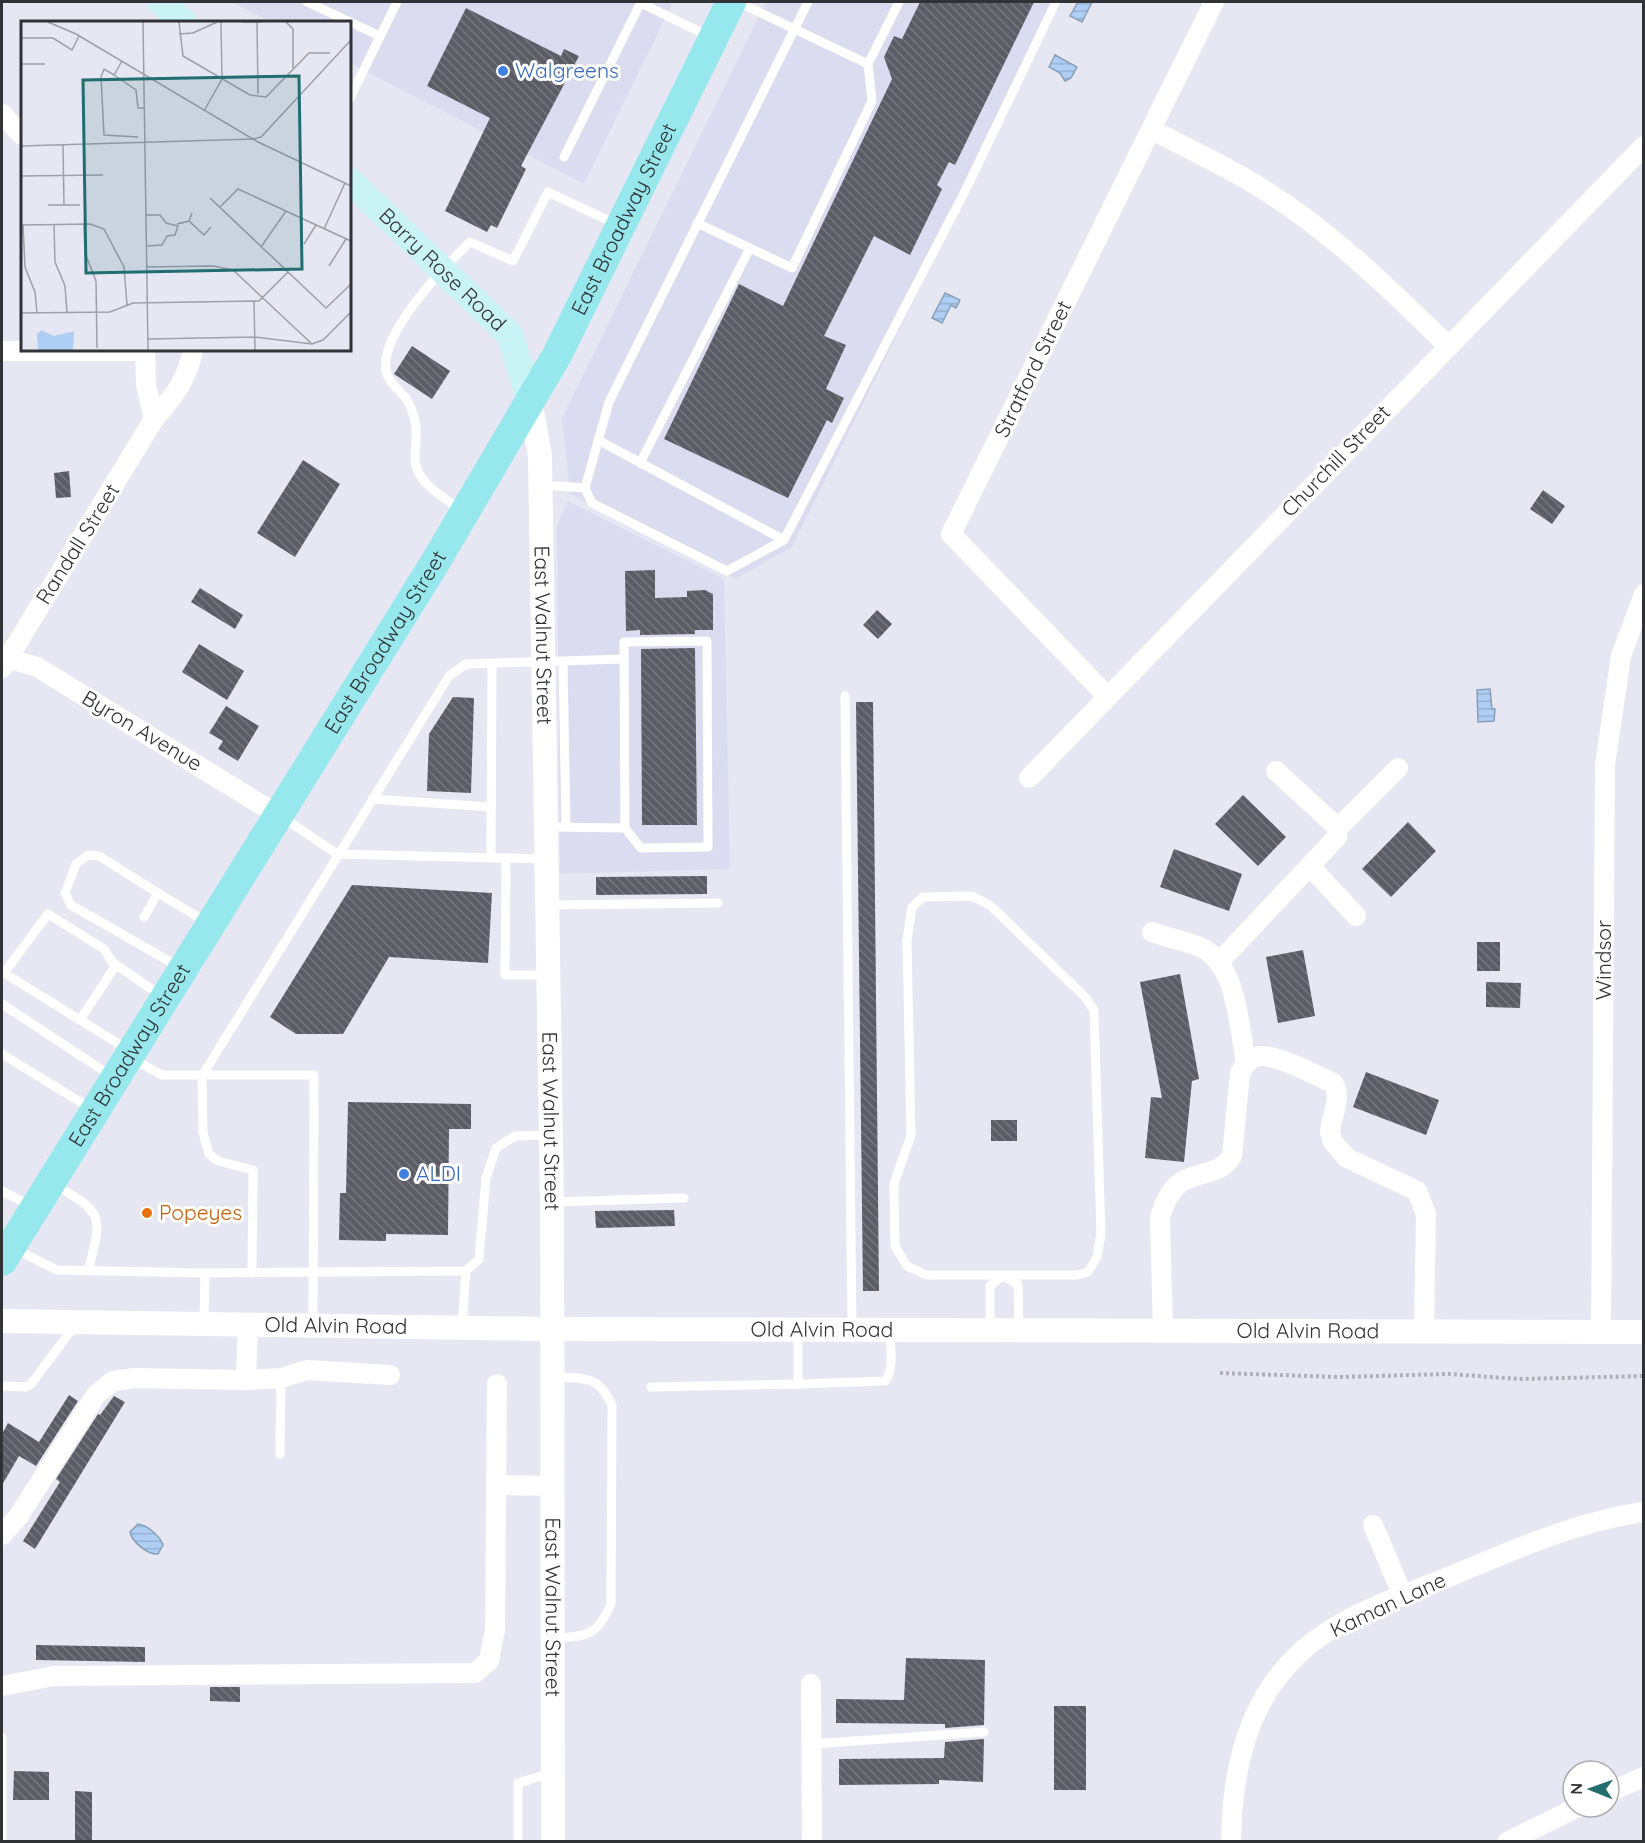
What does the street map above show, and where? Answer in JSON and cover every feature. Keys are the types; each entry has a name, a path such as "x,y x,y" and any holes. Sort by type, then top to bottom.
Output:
{"main road":[{"path":"161,2 182,21"},
{"name":"East Broadway Street","path":"6,1254 464,512 530,400 556,355 731,2"},
{"name":"Barry Rose Road","path":"351,182 510,335 530,400"}],"street":[{"name":"Stratford Street","path":"1108,697 951,534 1214,2"},
{"path":"2,114 21,134"},
{"path":"1152,130 1247,180 1330,238 1378,277 1448,346"},
{"name":"Churchill Street","path":"1029,778 1644,146"},
{"path":"2,351 21,351"},
{"path":"144,351 146,385 154,419"},
{"name":"Randall Street","path":"4,661 154,419 176,395 189,371 193,351"},
{"name":"East Walnut Street","path":"530,400 540,456 540,485 554,662 556,827 547,859 552,1202 553,1842"},
{"name":"Windsor","path":"1601,1332 1605,765 1621,656 1644,594"},
{"name":"Byron Avenue","path":"4,661 37,667 278,815"},
{"path":"1220,961 1337,837 1338,828 1398,768"},
{"path":"1276,771 1338,828"},
{"path":"1310,866 1356,916"},
{"path":"1152,932 1202,948 1220,961 1229,977 1246,1062"},
{"path":"1163,1331 1160,1217 1164,1203 1174,1187 1184,1179 1220,1167 1232,1156 1240,1073 1246,1062 1259,1056 1270,1057 1333,1083 1337,1089 1338,1098 1330,1131 1340,1152 1347,1158 1417,1191 1426,1214 1424,1332"},
{"name":"Old Alvin Road","path":"2,1321 204,1322 552,1329 1644,1332"},
{"path":"246,1380 248,1323"},
{"path":"2,1535 18,1517 96,1395 113,1381 135,1378 246,1380 281,1378 307,1371 390,1375"},
{"path":"2,1686 54,1676 475,1672 489,1661 495,1629 497,1384"},
{"path":"496,1485 552,1486"},
{"name":"Kaman Lane","path":"1231,1842 1231,1805 1240,1752 1250,1725 1272,1684 1308,1646 1329,1630 1403,1596 1572,1529 1644,1512"},
{"path":"1373,1525 1403,1596"},
{"path":"812,1684 812,1842"},
{"path":"1621,1787 1644,1777"},
{"path":"1507,1842 1561,1815"}],"lane":[{"path":"307,2 348,21"},
{"path":"351,96 397,2"},
{"path":"564,158 641,2 713,39"},
{"path":"738,2 868,64"},
{"path":"808,2 609,402 585,488 592,503 727,571 784,540 965,192 1056,2"},
{"path":"697,223 792,268 872,101 868,64 899,2"},
{"path":"351,22 380,36"},
{"path":"464,512 418,475 415,461 416,426 406,399 388,378 386,368 388,350 403,320 441,269 470,242 513,261 548,192 620,226"},
{"path":"640,463 750,248"},
{"path":"598,440 784,540"},
{"path":"540,485 585,488"},
{"path":"707,641 708,848 641,848 625,828 624,642 707,641"},
{"path":"252,1273 253,1170 218,1161 208,1154 203,1133 202,1076 448,676 466,664 624,659"},
{"path":"491,858 492,664"},
{"path":"845,696 852,1330"},
{"path":"372,799 491,807"},
{"path":"278,815 337,854 547,859"},
{"path":"556,827 625,828"},
{"path":"183,969 71,905 65,893 76,864 88,855 99,856 210,924"},
{"path":"506,858 505,975 550,975"},
{"path":"144,917 158,893"},
{"path":"990,1330 990,1286 1002,1276 1077,1275 1088,1272 1097,1257 1101,1234 1094,1010 1085,997 991,906 972,896 922,897 912,907 907,940 911,1135 894,1185 895,1246 907,1266 926,1275 1002,1276 1018,1284 1019,1331"},
{"path":"548,905 718,903"},
{"path":"125,1062 80,1020 3,975 48,914 104,949 116,965 165,998"},
{"path":"80,1020 116,965"},
{"path":"2,1004 125,1062 162,1075 314,1075 313,1324"},
{"path":"2,1054 95,1111"},
{"path":"6,1254 57,1270 205,1273 466,1271 479,1259 486,1178 496,1148 515,1136 551,1135"},
{"path":"51,1182 92,1209 99,1228 88,1271"},
{"path":"2,1191 35,1208"},
{"path":"552,1202 684,1198"},
{"path":"462,1327 466,1271"},
{"path":"204,1322 205,1273"},
{"path":"2,1386 26,1387 31,1384 78,1322"},
{"path":"798,1330 798,1384"},
{"path":"651,1387 885,1381 890,1375 890,1330"},
{"path":"552,1376 590,1379 606,1391 612,1406 610,1605 602,1623 591,1632 578,1637 552,1638"},
{"path":"280,1454 281,1378"},
{"path":"812,1744 984,1732"},
{"path":"2,1737 2,1842"},
{"path":"518,1842 518,1783 553,1773"}],"path":[{"path":"1221,1373 1338,1377 1449,1374 1554,1379 1644,1376"}],"shaded area":[{"path":"231,2 673,2 584,184 351,64 351,21 269,21"},
{"path":"766,2 1062,2 792,547 735,579 570,494 562,418"},
{"path":"568,501 724,579 730,869 560,874 557,526"}],"water":[{"path":"1078,2 1092,2 1082,22 1070,16"},
{"path":"1055,55 1077,67 1071,78 1065,81 1060,73 1049,67"},
{"path":"945,293 960,300 956,308 951,305 942,323 932,318"},
{"path":"1490,689 1492,709 1495,709 1494,721 1478,722 1477,690"},
{"path":"138,1524 149,1529 163,1545 158,1554 145,1550 131,1536 130,1532"}],"building":[{"path":"920,2 1034,2 955,165 949,162 937,185 942,189 910,255 874,236 824,336 846,345 826,389 844,398 832,423 827,420 788,498 664,439 739,284 783,306 892,79 884,57 894,36 902,39"},
{"name":"Walgreens","path":"466,8 561,56 564,49 579,56 521,166 526,169 497,228 491,225 487,232 445,211 490,118 427,86"},
{"path":"412,346 450,371 432,399 394,374"},
{"path":"303,460 340,484 295,557 257,533"},
{"path":"69,471 71,497 56,498 54,473"},
{"path":"1543,490 1565,506 1552,524 1530,509"},
{"path":"655,570 655,598 687,597 687,591 705,590 713,594 713,630 695,630 695,634 640,635 640,630 626,631 625,571"},
{"path":"200,588 243,615 235,629 191,602"},
{"path":"877,610 892,624 878,639 863,625"},
{"path":"199,644 244,671 227,700 182,672"},
{"path":"695,648 697,825 642,825 641,649"},
{"path":"453,697 474,698 471,793 427,791 429,734"},
{"path":"856,702 873,702 879,1291 863,1291"},
{"path":"226,706 259,726 238,761 218,749 223,741 209,733"},
{"path":"1243,795 1286,837 1258,866 1215,824"},
{"path":"1408,822 1436,851 1391,897 1362,869"},
{"path":"1174,849 1242,874 1229,911 1160,887"},
{"path":"707,876 707,894 596,895 596,877"},
{"path":"352,885 492,893 488,963 389,957 343,1034 296,1034 270,1017"},
{"path":"1477,942 1500,942 1500,971 1477,971"},
{"path":"1303,950 1315,1016 1278,1023 1266,957"},
{"path":"1180,974 1199,1079 1192,1081 1184,1162 1145,1158 1151,1097 1162,1098 1140,982"},
{"path":"1486,982 1521,983 1520,1008 1486,1007"},
{"path":"1366,1072 1439,1100 1426,1135 1353,1107"},
{"path":"348,1102 471,1104 471,1129 449,1129 448,1235 386,1234 386,1241 339,1240 340,1193 346,1193"},
{"path":"991,1120 1017,1120 1017,1141 991,1141"},
{"path":"674,1210 675,1226 596,1228 595,1211"},
{"path":"69,1395 78,1401 36,1466 19,1456 2,1485 2,1434 8,1423 39,1442"},
{"path":"114,1396 125,1402 35,1549 23,1541 60,1482 56,1479 98,1414 100,1415"},
{"path":"36,1645 145,1647 145,1662 36,1660"},
{"path":"906,1658 985,1660 984,1725 945,1728 945,1724 836,1723 836,1699 904,1700"},
{"path":"210,1687 240,1687 240,1702 210,1701"},
{"path":"1054,1706 1086,1706 1086,1790 1054,1790"},
{"path":"984,1739 983,1782 939,1780 939,1784 839,1785 839,1759 944,1758 945,1742"},
{"path":"14,1771 49,1772 49,1800 13,1800"},
{"path":"75,1791 92,1792 92,1842 75,1842"}],"place":[{"name":"Walgreens","path":"503,71"},
{"name":"ALDI","path":"404,1174"},
{"name":"Popeyes","path":"147,1213"}]}
